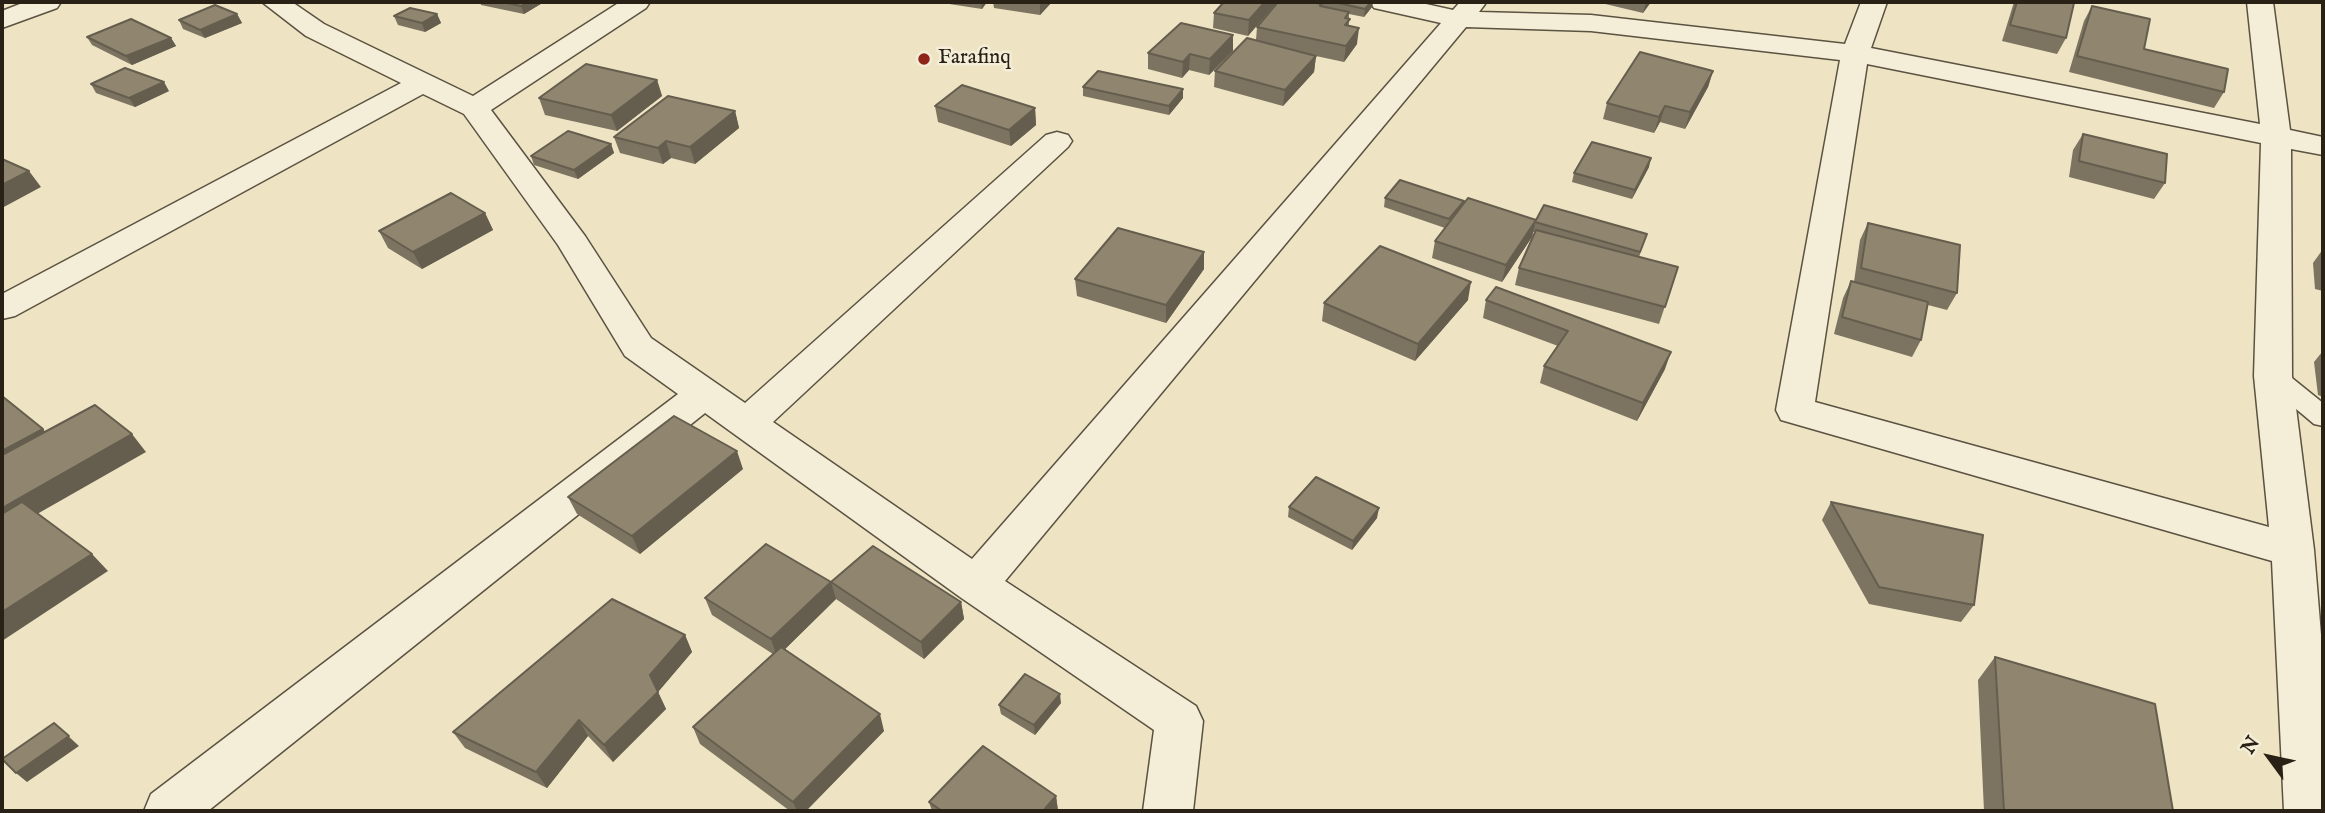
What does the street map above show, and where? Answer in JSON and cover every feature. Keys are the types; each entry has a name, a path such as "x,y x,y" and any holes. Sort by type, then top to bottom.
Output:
{"street":[{"path":"2,20 48,2"},
{"path":"275,2 315,30 474,108 573,243 638,347 976,585 1179,721 1168,811"},
{"path":"474,108 637,2"},
{"path":"1383,2 1854,54 2323,146"},
{"path":"1874,2 1854,54 1796,410 2293,550"},
{"path":"2260,2 2276,137 2273,376 2293,550 2310,811"},
{"path":"976,585 1466,10"},
{"path":"2,308 423,83"},
{"path":"747,424 1057,141"},
{"path":"169,811 704,394"}],"lane":[{"path":"2273,376 2323,417"}],"building":[{"path":"502,2 527,2 521,6"},
{"path":"1224,2 1265,2 1249,20 1214,13"},
{"path":"1278,2 1309,2 1349,12 1345,18 1350,19 1345,25 1359,28 1346,46 1257,27"},
{"path":"1334,2 1371,2 1365,9"},
{"path":"2017,2 2074,3 2066,38 2010,25"},
{"path":"215,5 237,14 200,30 179,20"},
{"path":"2092,6 2150,19 2144,49 2228,69 2224,92 2077,56"},
{"path":"410,8 437,14 422,23 394,16"},
{"path":"131,19 171,38 126,56 87,37"},
{"path":"1181,23 1233,35 1210,59 1190,54 1183,62 1148,53"},
{"path":"1247,38 1316,56 1285,90 1215,71"},
{"path":"1640,52 1713,71 1690,112 1665,106 1659,117 1607,103"},
{"path":"586,64 657,80 611,115 539,98"},
{"path":"125,68 164,82 129,98 91,84"},
{"path":"1098,71 1183,89 1169,106 1083,87"},
{"path":"962,85 1035,108 1009,130 935,106"},
{"path":"668,96 735,111 690,147 666,141 658,148 614,137"},
{"path":"568,131 611,144 574,170 531,156"},
{"path":"2083,134 2167,154 2165,183 2079,161"},
{"path":"1592,142 1651,158 1635,190 1574,173"},
{"path":"2,159 29,171 2,185"},
{"path":"1400,180 1464,201 1449,219 1385,198"},
{"path":"451,193 485,213 413,252 379,231"},
{"path":"1468,198 1536,220 1506,265 1435,241"},
{"path":"1544,205 1647,234 1640,252 1535,222"},
{"path":"1868,223 1960,245 1957,293 1861,268"},
{"path":"1118,228 1204,252 1166,305 1075,279"},
{"path":"1536,230 1678,267 1665,307 1519,268"},
{"path":"1380,246 1471,282 1418,344 1324,303"},
{"path":"1851,281 1928,302 1921,340 1842,317"},
{"path":"1496,287 1671,352 1643,403 1544,366 1568,331 1486,300"},
{"path":"2,396 43,429 2,451"},
{"path":"95,405 132,434 2,508 2,455"},
{"path":"674,416 737,451 632,536 568,497"},
{"path":"1316,477 1379,508 1353,541 1289,507"},
{"path":"22,502 92,554 2,612 2,514"},
{"path":"1831,502 1983,535 1974,605 1879,587"},
{"path":"766,544 831,582 771,639 705,598"},
{"path":"873,546 961,602 921,642 831,582"},
{"path":"612,599 685,635 650,675 658,692 604,745 579,720 536,772 453,732"},
{"path":"781,647 880,714 793,802 693,727"},
{"path":"1995,657 2155,704 2173,811 2004,811"},
{"path":"1025,674 1060,694 1034,725 999,705"},
{"path":"54,723 69,736 16,773 2,759"},
{"path":"983,746 1056,796 1043,811 942,811 929,802"}],"place":[{"name":"Farafinq","path":"924,59"}]}
